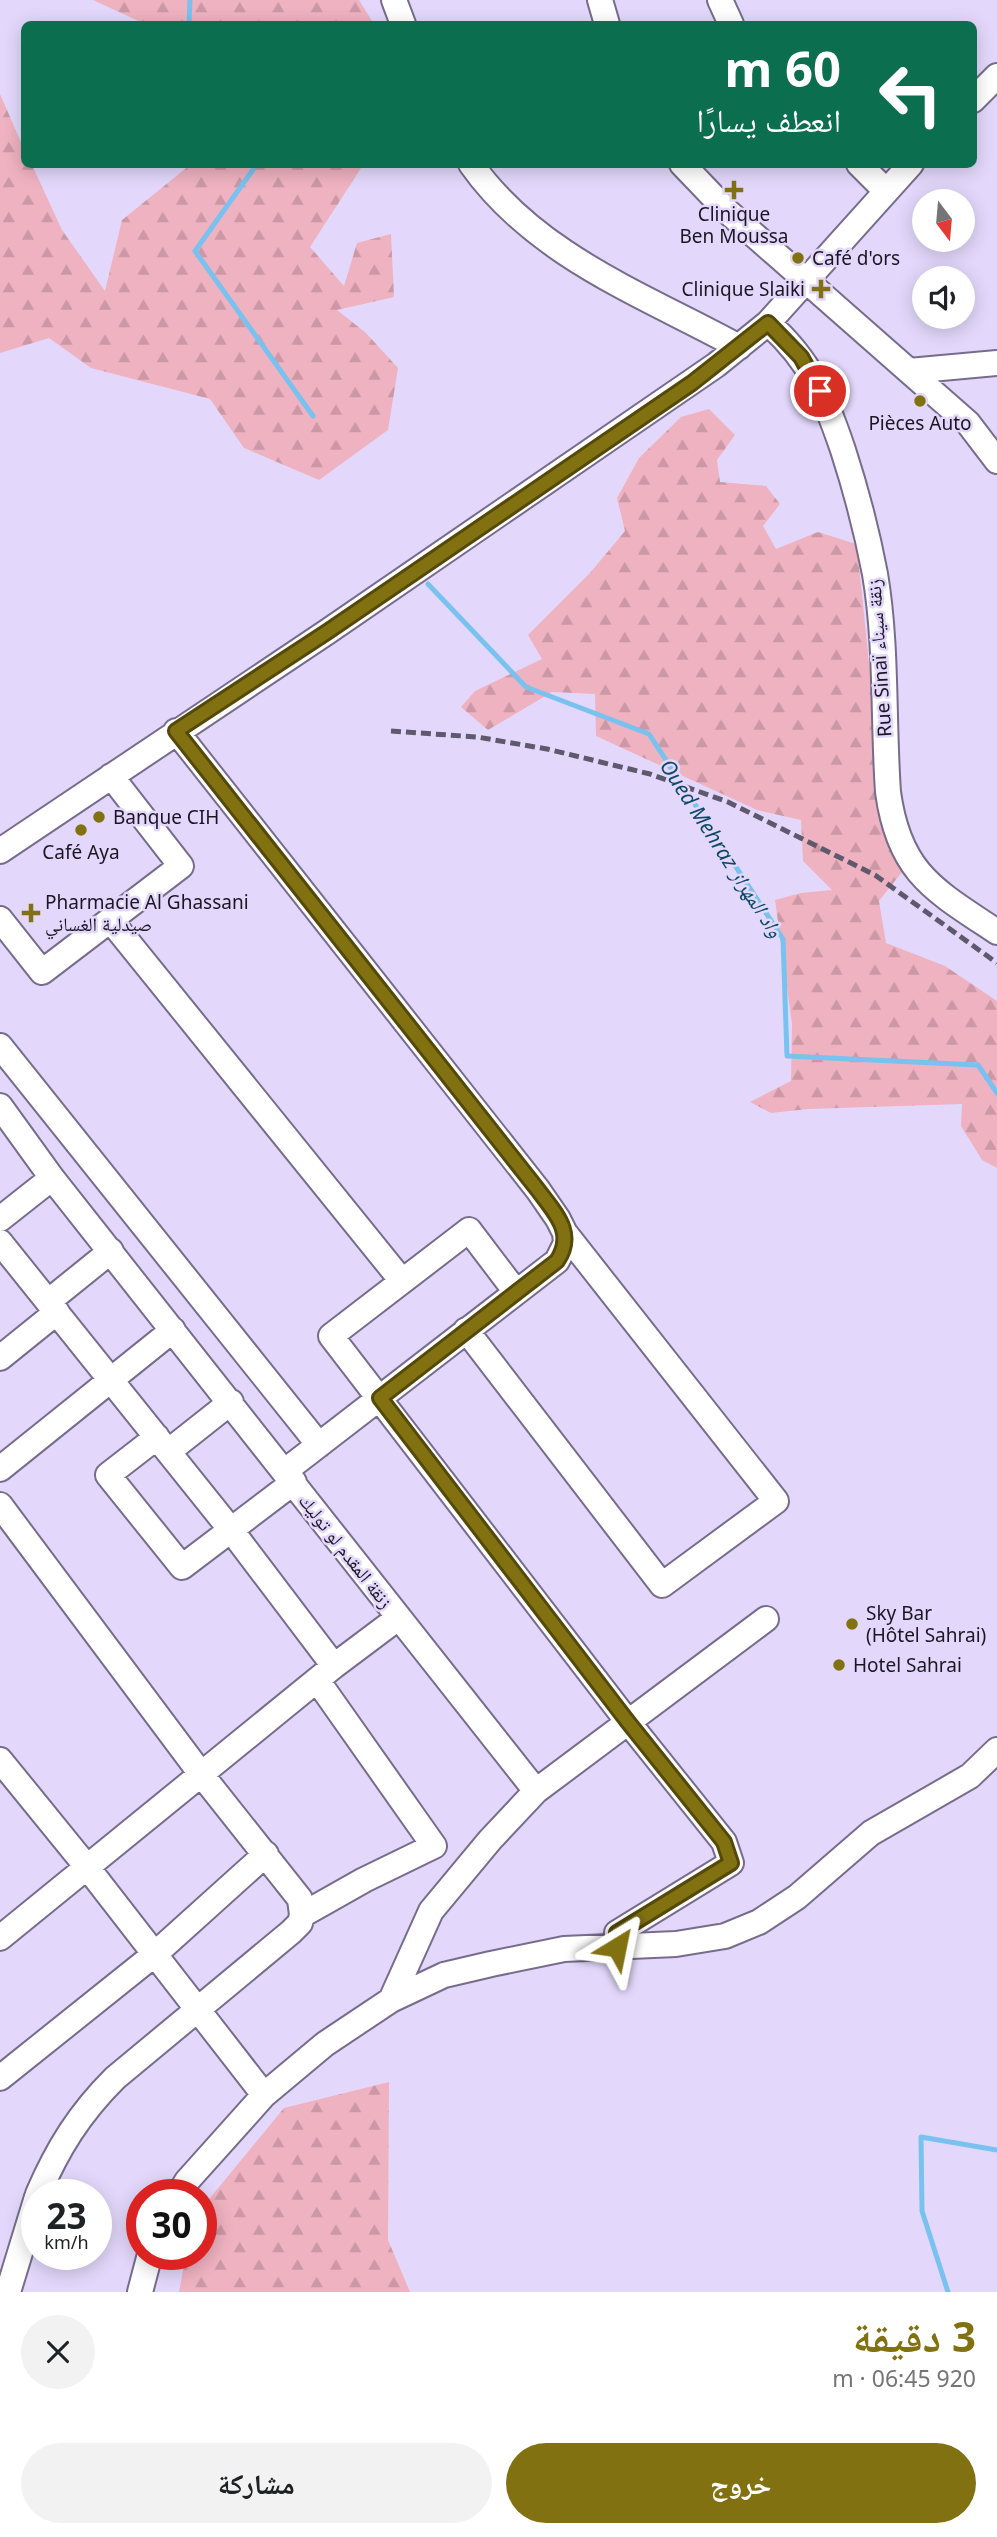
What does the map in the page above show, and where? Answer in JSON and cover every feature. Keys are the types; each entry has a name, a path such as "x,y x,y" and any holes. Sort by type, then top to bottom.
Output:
{"street":[{"path":"394,0 402,21"},
{"path":"600,0 606,21"},
{"path":"720,0 730,21"},
{"path":"977,96 997,76"},
{"path":"474,168 496,197 543,239 602,275 739,347"},
{"path":"686,168 728,212 968,424 997,461"},
{"path":"863,168 886,191"},
{"path":"0,851 692,383 768,323 907,168"},
{"name":"Rue Sinaï زنقة سيناء","path":"768,323 794,348 814,376 839,437 864,523 875,575 887,783 895,830 906,856 920,874 940,893 997,932"},
{"path":"909,372 997,363"},
{"path":"176,731 538,1190 565,1233 776,1501 662,1585 466,1331"},
{"path":"0,919 42,972 181,866 111,776"},
{"path":"111,921 402,1281"},
{"path":"0,1046 319,1445"},
{"name":"زنقة المقدم لو توليك","path":"0,1106 52,1178 536,1791"},
{"path":"0,1219 52,1178"},
{"path":"516,1292 469,1230 331,1336 628,1722 724,1842 731,1863 671,1902 628,1924 617,1933 617,1947"},
{"path":"231,1402 108,1475 182,1567 231,1530 289,1477 319,1445 557,1261 566,1243 565,1233"},
{"path":"0,1242 231,1530 326,1673 434,1846 364,1880 302,1915"},
{"path":"0,1358 111,1251"},
{"path":"0,1469 173,1330"},
{"path":"0,1505 201,1774 300,1899 302,1915 300,1923 291,1932 115,2078 72,2128 44,2179"},
{"path":"0,1938 326,1673 398,1618"},
{"path":"391,2000 431,1910 536,1791 766,1619"},
{"path":"189,2179 264,2095 325,2044 391,2000 444,1975 491,1964 564,1949 676,1944 725,1936 760,1922 797,1897 871,1833 970,1776 997,1750"},
{"path":"0,1761 87,1867 264,2095"},
{"path":"0,2078 155,1954 266,1854"},
{"path":"8,2292 21,2249"},
{"path":"140,2292 146,2270"}],"green space":[{"path":"93,0 359,0 372,21 138,21"},
{"path":"0,94 21,142 21,168 33,168 62,230 105,291 122,220 186,168 361,168 310,247 344,286 357,243 391,234 394,297 337,310 366,333 398,368 388,430 319,480 244,448 210,399 91,368 49,338 0,353"},
{"path":"709,409 735,435 717,460 720,482 766,486 780,504 763,526 776,549 818,532 856,544 878,735 906,867 879,901 886,943 945,966 997,1001 997,1168 982,1160 961,1126 962,1104 808,1109 771,1113 750,1102 791,1081 792,1024 775,900 801,893 832,890 803,861 801,820 757,810 596,736 595,694 552,692 488,730 461,707 475,691 542,659 528,635 590,573 625,531 617,498 639,458 681,417"},
{"path":"389,2082 388,2240 410,2292 179,2292 183,2270 217,2270 217,2190 284,2108"}],"waterway":[{"path":"189,21 190,0"},
{"path":"254,168 195,251 313,416"},
{"name":"Oued Mehraz واد المهراز","path":"428,584 526,687 649,734 783,939 787,1056 978,1065 997,1093"},
{"name":"Oued Mehraz واد المهراز","path":"948,2292 922,2211 921,2137 997,2150"}],"railway":[{"path":"391,731 477,737 547,749 650,774 728,802 875,875 997,963"}],"place":[{"name":"Clinique Ben Moussa","path":"734,190"},
{"name":"Café d'ors","path":"798,258"},
{"name":"Clinique Slaiki","path":"821,289"},
{"name":"Pièces Auto","path":"920,401"},
{"name":"Banque CIH","path":"99,817"},
{"name":"Café Aya","path":"81,830"},
{"name":"Pharmacie Al Ghassani صيدلية الغساني","path":"31,913"},
{"name":"Sky Bar (Hôtel Sahrai)","path":"852,1624"},
{"name":"Hotel Sahrai","path":"839,1665"}],"route":[{"path":"617,1947 617,1933 731,1863 729,1852 724,1842 628,1722 380,1398 557,1261 564,1251 565,1233 538,1190 176,731 327,632 692,383 768,323 801,357 820,391"}]}
